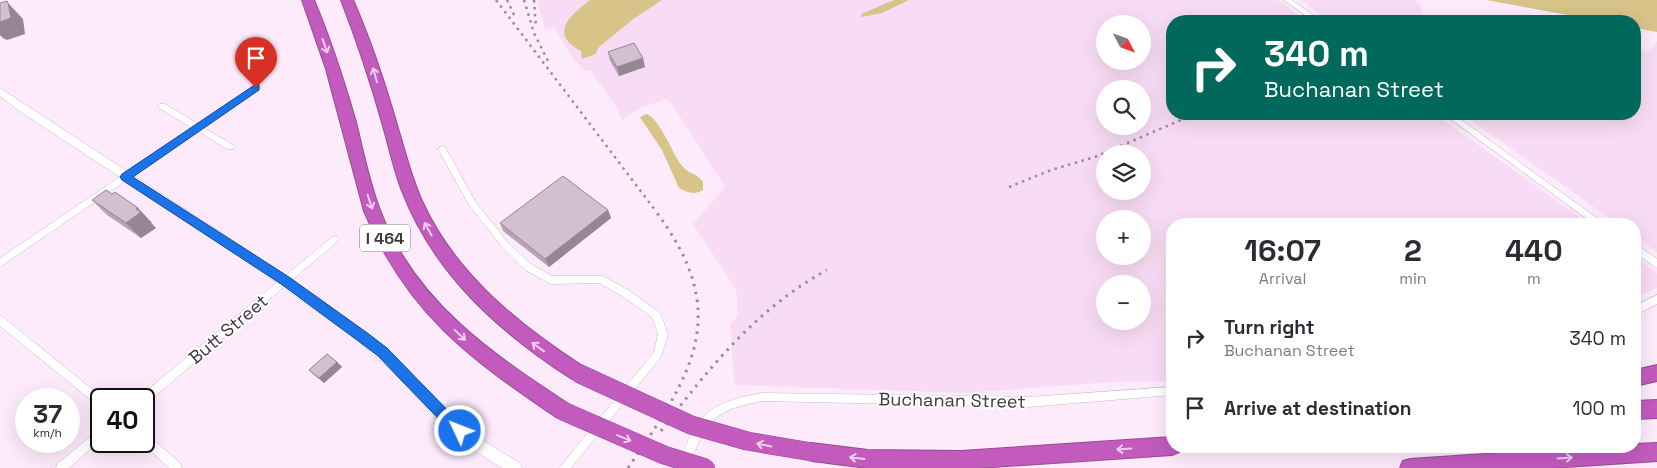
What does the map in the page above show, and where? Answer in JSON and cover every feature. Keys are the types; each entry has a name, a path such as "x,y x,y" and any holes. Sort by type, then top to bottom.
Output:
{"highway":[{"name":"I 464","path":"308,0 326,48 373,211 383,235 397,259 432,307 478,352 563,411 664,455 706,468"},
{"name":"I 464","path":"348,0 368,52 412,196 438,246 475,293 524,337 578,374 691,425 747,441 868,460 961,460 1166,446"},
{"path":"1641,377 1657,373"},
{"path":"1641,410 1657,409"},
{"path":"1410,468 1657,452"},
{"path":"1446,466 1504,468"}],"street":[{"path":"1288,0 1309,15"},
{"path":"0,262 256,88"},
{"path":"0,90 22,108 285,281 382,352 448,421 471,441 515,468"},
{"path":"162,106 230,147"},
{"path":"1456,120 1593,218"},
{"path":"442,149 472,202 505,244 528,267 551,280 600,279 645,306 656,315 661,328 663,334 658,354 564,468"},
{"name":"Butt Street","path":"155,390 335,239"},
{"path":"1641,252 1657,264"},
{"path":"1641,308 1657,299"},
{"path":"0,320 90,393"},
{"name":"Buchanan Street","path":"732,405 754,398 777,396 1019,402 1166,391"},
{"path":"685,468 689,451 710,416 732,405"},
{"path":"61,468 90,443"},
{"path":"155,448 178,468"}],"shaded area":[{"path":"537,0 1279,0 1299,15 1166,15 1166,120 1443,120 1581,218 1166,218 1166,381 1113,382 963,393 734,385 730,324 738,315 736,289 693,224 725,187 672,104 665,99 641,108 622,120 615,105 590,70 584,70 569,53 555,28 545,29"},
{"path":"590,0 662,0 632,20 598,48 596,54 582,59 581,51 571,44 566,38 564,31 570,18"},
{"path":"894,0 909,0 882,13 862,17 861,14"},
{"path":"1301,0 1416,0 1421,7 1422,15 1322,15"},
{"path":"1486,0 1657,0 1657,32 1641,29 1641,15 1568,15"},
{"path":"1657,41 1657,252 1641,240 1641,218 1609,218 1471,120 1641,120 1641,51 1649,52"},
{"path":"647,114 657,124 682,166 703,182 703,190 691,193 679,188 662,150 640,117"},
{"path":"1641,261 1657,273 1657,288 1641,295"}],"building":[{"path":"7,1 11,18 0,22 0,3"},
{"path":"634,43 643,58 617,67 608,52"},
{"path":"563,176 608,210 545,259 500,223"},
{"path":"106,190 112,194 115,192 141,212 126,223 92,200"},
{"path":"327,354 337,362 319,378 309,370"}],"railway":[{"path":"496,0 655,210"},
{"path":"507,0 516,19"},
{"path":"524,0 534,33 549,63"},
{"path":"534,0 536,27"},
{"path":"1009,187 1051,170 1095,157 1181,120"},
{"path":"628,468 671,402 686,372 695,342 698,312 693,280 679,246 654,209"},
{"path":"661,431 697,385 756,321 778,302 827,270"}],"route":[{"path":"256,88 125,177 285,281 362,336 382,352 448,421 460,431"}]}
